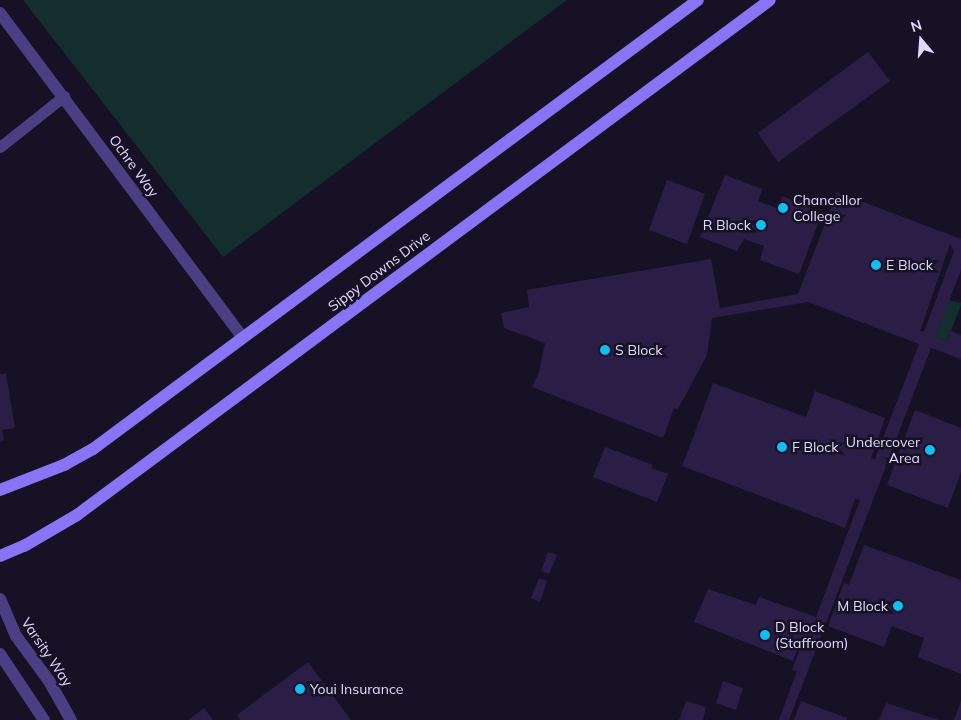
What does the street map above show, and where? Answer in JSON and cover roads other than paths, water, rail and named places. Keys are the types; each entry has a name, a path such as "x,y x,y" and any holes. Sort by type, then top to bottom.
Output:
{"main road":[{"name":"Sippy Downs Drive","path":"0,490 64,465 93,449 698,0"},
{"name":"Sippy Downs Drive","path":"0,556 24,546 77,515 770,0"}],"street":[{"name":"Ochre Way","path":"0,13 4,27 64,96 242,337"},
{"name":"Varsity Way","path":"0,599 16,636 49,681 72,720"},
{"path":"0,654 44,720"}],"lane":[{"path":"0,147 64,96"}],"place":[{"name":"Chancellor College","path":"783,208"},
{"name":"R Block","path":"761,225"},
{"name":"E Block","path":"876,265"},
{"name":"S Block","path":"605,350"},
{"name":"F Block","path":"782,447"},
{"name":"Undercover Area","path":"930,450"},
{"name":"M Block","path":"898,606"},
{"name":"D Block (Staffroom)","path":"765,635"},
{"name":"Youi Insurance","path":"300,689"}]}
